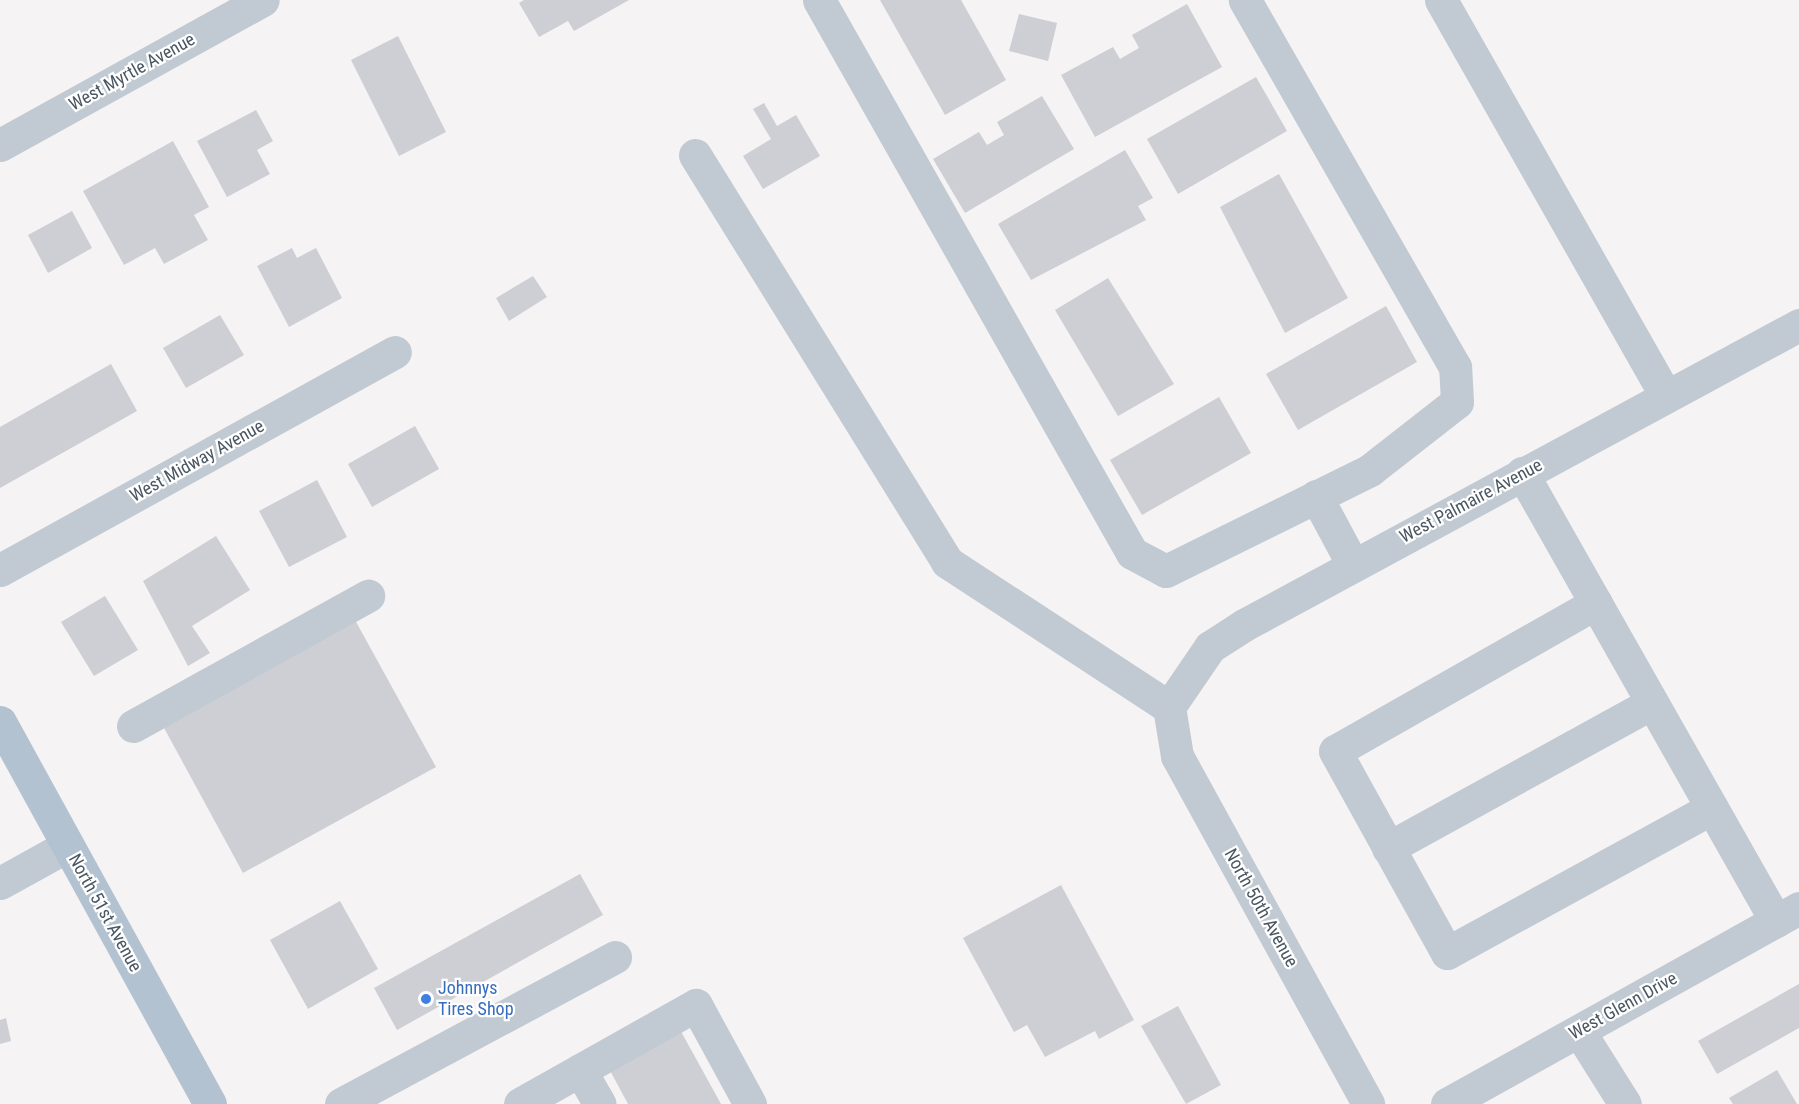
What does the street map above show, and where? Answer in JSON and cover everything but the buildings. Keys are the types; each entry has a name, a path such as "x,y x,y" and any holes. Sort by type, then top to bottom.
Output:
{"main road":[{"name":"North 51st Avenue","path":"0,722 210,1104"}],"street":[{"name":"West Myrtle Avenue","path":"0,145 263,0"},
{"path":"819,0 1132,553 1166,571 1370,470 1457,402 1455,367 1245,0"},
{"path":"1441,0 1666,396"},
{"path":"695,155 947,562 1169,707"},
{"name":"West Palmaire Avenue","path":"1169,707 1210,647 1353,565 1799,325"},
{"name":"West Midway Avenue","path":"0,570 394,352"},
{"path":"1522,473 1712,808 1788,915"},
{"path":"1316,496 1353,565"},
{"path":"133,726 369,596"},
{"path":"1596,603 1335,751 1447,953 1712,808"},
{"path":"1388,848 1652,702"},
{"name":"North 50th Avenue","path":"1169,707 1177,756 1368,1104"},
{"path":"0,883 67,846"},
{"name":"West Glenn Drive","path":"1447,1104 1788,915"},
{"path":"341,1104 615,957"},
{"path":"520,1104 696,1005 750,1104"},
{"path":"1579,1031 1624,1104"},
{"path":"580,1070 600,1104"}],"place":[{"name":"Johnnys Tires Shop","path":"426,999"}]}
